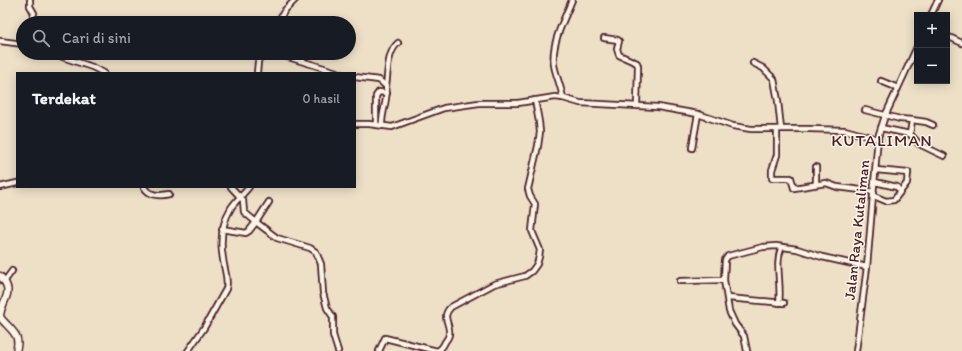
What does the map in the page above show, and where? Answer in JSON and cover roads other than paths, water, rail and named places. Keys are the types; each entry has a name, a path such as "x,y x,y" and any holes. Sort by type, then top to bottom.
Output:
{"street":[{"path":"30,0 30,6 34,13 33,16"},
{"path":"281,16 295,0"},
{"path":"563,98 562,86 554,64 555,49 559,33 572,0"},
{"path":"932,12 938,0"},
{"path":"604,38 618,40 617,52 619,55 637,63 637,105"},
{"path":"950,38 962,44"},
{"path":"0,41 16,43"},
{"path":"382,126 388,93 386,86 391,52 394,46 398,43"},
{"name":"Jalan Raya Kutaliman","path":"856,351 874,194 878,139 885,116 916,48"},
{"path":"73,60 92,66 102,72"},
{"path":"257,72 260,60"},
{"path":"298,60 337,72"},
{"path":"753,63 763,68 774,79 778,101 779,129 777,156 772,170 772,178 791,178 794,188 826,183 837,187 869,191 886,201 894,200 907,183 908,172 876,170"},
{"path":"356,77 379,80 386,86"},
{"path":"882,81 898,88"},
{"path":"376,125 376,96 379,92 388,93"},
{"path":"356,124 389,127 444,108 479,102 518,103 554,97 580,103 658,107 698,114 733,126 751,129 844,130 878,139"},
{"path":"379,351 385,338 437,351 441,349 449,336 446,313 451,307 494,284 525,276 532,271 539,257 540,250 532,231 535,204 528,189 540,132 540,122 535,100"},
{"path":"865,110 885,116 926,122 933,125"},
{"path":"692,148 698,114"},
{"path":"910,134 912,120"},
{"path":"881,128 910,134 919,144 944,156"},
{"path":"816,167 816,184"},
{"path":"875,182 897,187 900,191"},
{"path":"0,187 16,183"},
{"path":"145,188 153,194 160,196 169,194"},
{"path":"232,188 243,202 244,212 277,238 310,248 316,252 321,264 322,293 327,308 333,316 333,335 338,351"},
{"path":"188,351 220,302 227,285 227,275 222,257 222,229 231,208 248,188"},
{"path":"222,229 248,232 269,202"},
{"path":"747,351 744,336 735,324 729,311 724,280 725,260 728,256 763,247 782,247 797,249 822,257 866,267"},
{"path":"728,298 781,303 779,268 780,252 782,247"},
{"path":"12,271 2,279 8,289 0,317 16,335 18,344 16,351"},
{"path":"680,281 724,280"}],"district":[{"name":"KUTALIMAN","path":"882,140"}]}
